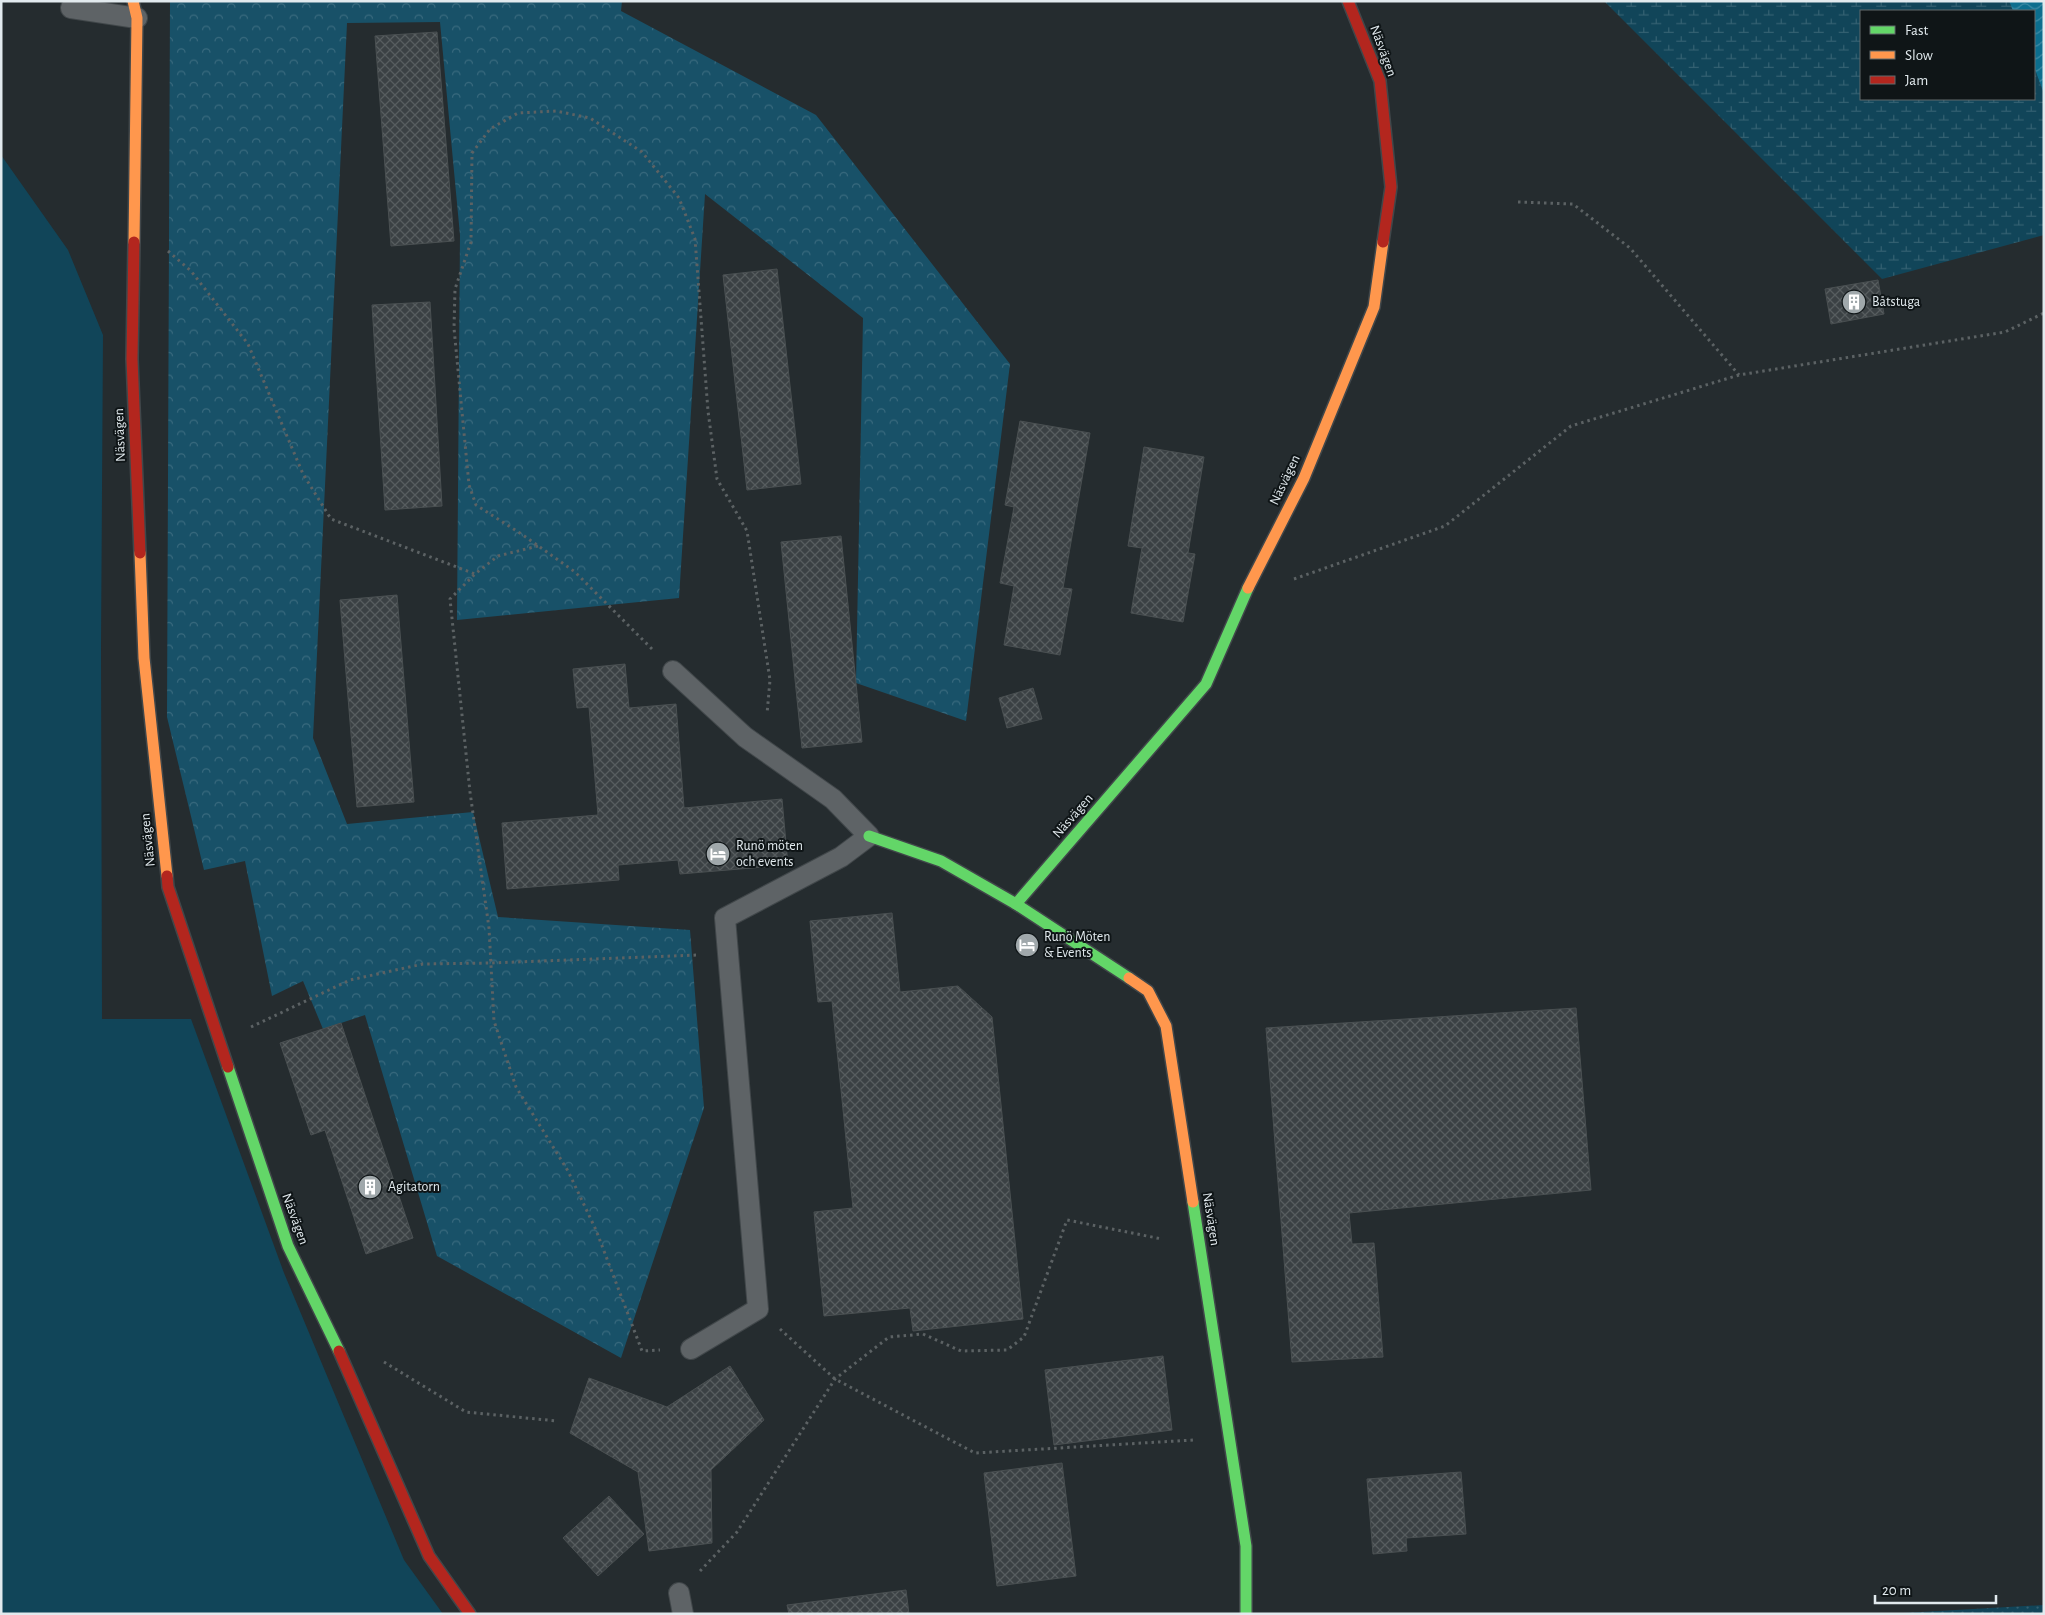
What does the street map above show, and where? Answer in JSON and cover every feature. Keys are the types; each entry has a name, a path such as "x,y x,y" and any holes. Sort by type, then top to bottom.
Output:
{"street":[{"name":"Näsvägen","path":"1016,904 1206,684 1244,596 1304,478 1374,308 1392,187 1380,81 1348,1"},
{"name":"Näsvägen","path":"135,10 132,359 144,658 168,887 288,1246 342,1357 429,1556 470,1614"},
{"name":"Näsvägen","path":"869,836 941,861 1016,904 1148,991 1166,1026 1246,1546 1246,1614"}],"lane":[{"path":"71,8 135,10"},
{"path":"673,670 744,737 833,799 869,836 841,857 725,918 758,1309 691,1349"},
{"path":"679,1593 683,1614"}],"path":[{"path":"673,670 575,572 476,505 469,485 454,328 455,289 471,242 472,153 490,129 518,113 556,111 590,118 642,152 679,198 695,239 708,411 717,479 747,531 770,680 764,750"},
{"path":"1518,202 1572,204 1630,248 1739,375"},
{"path":"134,229 159,243 191,271 248,344 303,474 331,519 475,574"},
{"path":"1244,596 1445,526 1571,426 1739,375 2005,332 2044,313"},
{"path":"539,546 498,556 475,574 450,600 470,792 489,928 494,1021 516,1087 568,1171 596,1230 642,1350 691,1349"},
{"path":"220,1044 291,1007 350,980 423,964 491,964 728,954"},
{"path":"679,1593 737,1532 834,1379 889,1337 923,1334 961,1351 1007,1350 1024,1337 1067,1220 1200,1246"},
{"path":"758,1309 834,1379 975,1453 1229,1438"},
{"path":"342,1357 362,1349 466,1412 557,1421"}],"green space":[{"path":"170,1 622,1 621,11 816,115 1010,364 966,721 856,683 863,318 705,194 679,598 457,620 460,235 440,22 347,23 313,738 347,824 473,812 498,917 690,930 704,1108 621,1358 437,1256 365,1015 323,1029 303,981 272,996 245,861 204,870 167,717"},
{"path":"1604,1 2009,1 2013,10 1860,10 1860,100 2035,100 2035,70 2044,94 2044,235 1882,279"},
{"path":"1,155 68,250 103,335 101,647 102,1019 191,1019 284,1273 404,1560 443,1614 1,1614"},
{"path":"2044,1605 2044,1614 1886,1614"}],"water":[{"path":"2009,1 2044,1 2044,94 2035,70 2035,10 2013,10"}],"building":[{"path":"437,32 454,241 391,246 375,36"},
{"path":"777,269 801,484 747,490 723,275"},
{"name":"Båtstuga","path":"1878,280 1884,314 1831,324 1825,289"},
{"path":"430,302 442,506 385,510 372,305"},
{"path":"1020,421 1090,433 1063,588 1072,589 1060,655 1004,645 1014,586 1000,583 1014,507 1005,505"},
{"path":"1144,447 1204,457 1188,553 1195,554 1183,622 1131,613 1142,548 1128,546"},
{"path":"841,536 862,742 802,748 781,542"},
{"path":"397,595 414,802 357,807 340,600"},
{"path":"625,664 629,708 676,704 684,808 782,799 788,865 680,874 678,860 618,865 619,880 507,889 502,823 598,815 589,707 577,708 573,669"},
{"path":"1033,688 1042,719 1007,728 999,698"},
{"path":"892,913 900,992 958,986 992,1017 1023,1319 913,1331 910,1308 824,1316 814,1212 853,1208 832,1001 818,1002 810,921"},
{"path":"1576,1008 1591,1190 1349,1213 1352,1244 1374,1243 1383,1357 1292,1362 1266,1028"},
{"name":"Agitatorn","path":"341,1023 413,1238 366,1254 325,1130 311,1135 280,1043"},
{"path":"1163,1356 1172,1430 1054,1445 1045,1370"},
{"path":"730,1366 764,1420 711,1470 712,1543 649,1551 638,1472 570,1433 589,1378 667,1407"},
{"path":"1062,1463 1076,1576 997,1586 984,1473"},
{"path":"1461,1472 1466,1534 1406,1538 1407,1551 1373,1554 1367,1479"},
{"path":"609,1496 644,1534 598,1576 563,1538"},
{"path":"906,1590 909,1614 789,1614 787,1605"}],"traffic: fast":[{"path":"1016,904 1206,684 1248,588"},
{"path":"869,836 941,861 1016,904 1129,978"},
{"path":"228,1067 288,1246 339,1351"},
{"path":"1193,1202 1246,1546 1246,1614"}],"traffic: slow":[{"path":"133,1 137,18 134,242"},
{"path":"1248,588 1304,478 1374,307 1383,242"},
{"path":"140,553 144,658 167,876"},
{"path":"1129,978 1148,991 1166,1026 1193,1202"}],"traffic: jam":[{"path":"1348,1 1380,81 1391,187 1383,242"},
{"path":"134,242 132,359 140,553"},
{"path":"167,876 168,887 228,1067"},
{"path":"339,1351 429,1556 470,1614"}],"place":[{"name":"Båtstuga","path":"1854,302"},
{"name":"Runö möten och events","path":"718,854"},
{"name":"Runö Möten & Events","path":"1027,945"},
{"name":"Agitatorn","path":"370,1187"}]}
